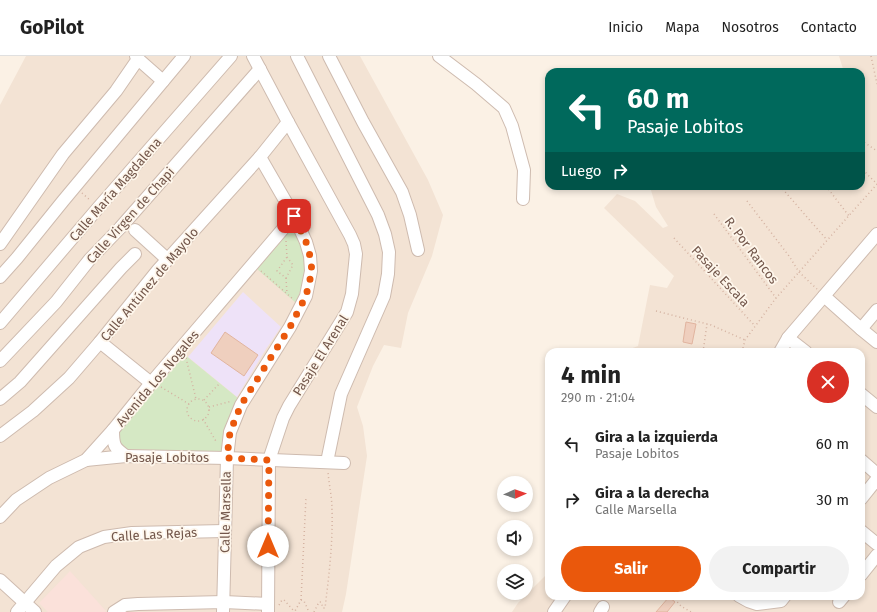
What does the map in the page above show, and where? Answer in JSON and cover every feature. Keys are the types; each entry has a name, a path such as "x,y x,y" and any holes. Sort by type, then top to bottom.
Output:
{"street":[{"path":"0,277 184,56"},
{"name":"Calle María Magdalena","path":"0,323 231,56"},
{"name":"Pasaje El Arenal","path":"253,56 350,234 356,254 352,294 347,312 289,406 283,418 269,460 271,608"},
{"path":"297,56 378,215 385,234 389,252 388,274 384,296 341,394 327,462"},
{"path":"329,56 363,122 402,192 410,215 418,250"},
{"path":"439,56 476,84 504,108 512,126 524,170 522,199"},
{"path":"0,244 63,154 116,91 137,58 163,81"},
{"name":"Calle Virgen de Chapi","path":"0,361 56,302 90,259 120,228 260,69"},
{"name":"Calle Antúnez de Mayolo","path":"0,436 32,411 69,378 168,260 260,157 288,122"},
{"name":"Calle Marsella","path":"224,607 224,531 227,458 230,432 241,405 290,327 306,296 312,271 306,242 294,216 260,157"},
{"name":"Avenida Los Nogales","path":"0,517 16,500 49,478 86,460 155,385 184,346 294,216"},
{"path":"136,230 168,260"},
{"path":"782,348 788,338 877,234"},
{"path":"0,399 20,382 135,254"},
{"path":"824,296 877,342"},
{"path":"861,329 877,310"},
{"path":"788,338 801,348"},
{"path":"100,342 155,385"},
{"path":"865,397 876,404"},
{"path":"113,430 113,442 118,451 126,456"},
{"name":"Pasaje Lobitos","path":"86,460 126,456 227,458 344,463"},
{"path":"865,464 877,474"},
{"path":"865,494 877,479"},
{"name":"Calle Las Rejas","path":"21,607 56,566 79,547 104,537 132,533 224,531"},
{"path":"865,534 877,544"},
{"path":"865,570 877,555"},
{"path":"0,580 21,607 35,612"},
{"path":"554,612 562,600"},
{"path":"746,600 756,604 782,600"},
{"path":"114,612 125,605 271,608"}],"path":[{"path":"871,56 877,84"},
{"path":"865,143 877,151"},
{"path":"743,348 745,340 776,298 877,184 865,172"},
{"path":"75,186 98,208"},
{"path":"783,190 827,240"},
{"path":"829,190 849,216"},
{"path":"747,201 789,256 799,272 824,296"},
{"name":"R. Por Rancos","path":"714,214 776,298"},
{"name":"Pasaje Escala","path":"674,238 755,326"},
{"path":"286,239 287,257 293,265 286,278 288,294"},
{"path":"286,278 277,271 287,257"},
{"path":"259,269 296,301"},
{"path":"656,311 711,325 745,340"},
{"path":"704,348 707,324"},
{"path":"184,346 196,399"},
{"path":"204,400 219,384"},
{"path":"155,385 188,404"},
{"path":"196,399 204,400 207,404 208,414 204,419 197,420 190,417 187,411 188,404 196,399"},
{"path":"208,407 238,400"},
{"path":"204,419 227,458"},
{"path":"314,612 319,602 321,602 323,608 325,608 330,568 332,508 327,462"},
{"path":"271,608 284,600 295,611 301,600 306,497"},
{"path":"301,600 304,601 309,612"},
{"path":"676,600 681,606 691,612"}],"shaded area":[{"path":"26,56 360,56 428,180 443,215 432,256 408,313 401,348 384,345 373,366 357,407 363,426 367,456 342,612 0,612 0,105"},
{"path":"839,56 877,56 877,612 512,612 521,600 533,600 533,588 545,576 545,600 865,600 865,348 633,348 638,346 650,285 667,288 674,276 604,208 617,194 635,201 663,228 668,226 656,207 651,190 865,190 865,68 843,68"},
{"path":"243,292 281,327 237,397 188,357"},
{"path":"70,571 106,611 105,612 48,612 39,603"}],"green space":[{"path":"291,229 296,232 298,236 305,257 305,272 296,303 257,269"},
{"path":"185,355 239,399 224,452 127,449 119,443 119,430"}],"building":[{"path":"686,322 696,324 692,344 683,342"},
{"path":"225,332 258,355 244,376 211,353"},
{"path":"666,600 673,600 675,602 667,612 656,612"}],"route":[{"path":"268,546 269,460 227,458 230,432 241,405 290,327 306,296 312,271 310,256 306,242 294,216"}]}
